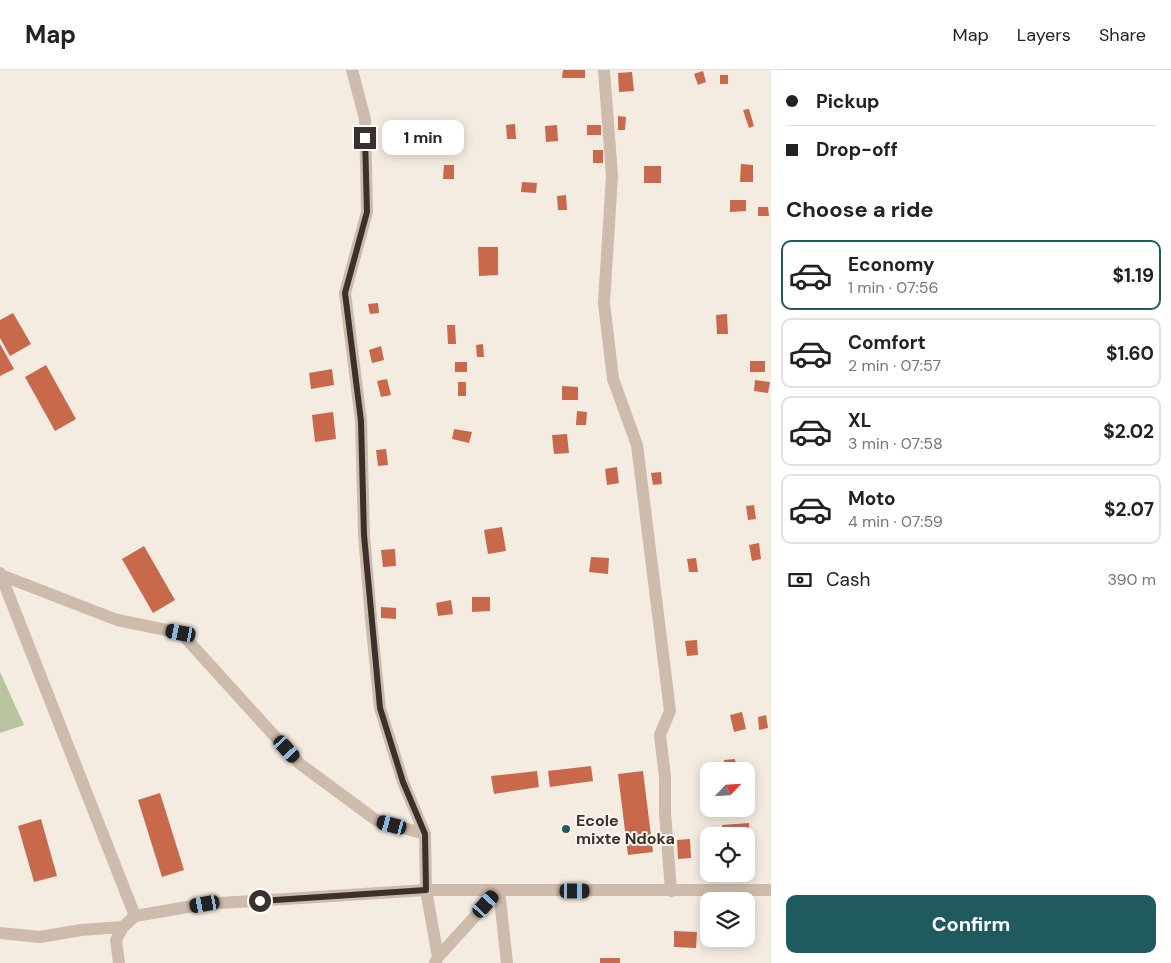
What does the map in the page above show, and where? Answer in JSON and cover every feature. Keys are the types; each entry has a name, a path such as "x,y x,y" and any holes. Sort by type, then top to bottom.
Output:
{"street":[{"path":"352,70 365,119 367,212 345,293 361,421 364,535 372,630 380,708 403,782 425,834 426,890 436,960"},
{"path":"604,70 612,176 604,303 613,379 637,445 670,711 660,735 665,777 665,813 670,891"},
{"path":"0,574 117,620 181,633 300,764 376,820 425,834"},
{"path":"0,574 135,916"},
{"path":"119,963 116,940 123,927 135,916 205,904 426,890 771,890"},
{"path":"436,960 499,890"},
{"path":"499,890 507,963"},
{"path":"0,933 40,937 81,930 123,927"}],"green space":[{"path":"0,672 24,725 0,733"}],"building":[{"path":"563,70 585,70 585,78 562,78"},
{"path":"703,71 706,82 698,85 694,74"},
{"path":"632,72 634,91 619,92 618,73"},
{"path":"720,75 728,75 728,84 720,84"},
{"path":"749,109 754,126 749,128 743,110"},
{"path":"618,116 626,117 625,130 618,130"},
{"path":"515,124 516,139 507,139 506,125"},
{"path":"557,125 558,141 546,142 545,126"},
{"path":"587,125 601,125 601,135 587,135"},
{"path":"593,150 603,150 603,163 593,163"},
{"path":"741,164 753,165 753,182 740,182"},
{"path":"444,165 454,165 454,179 443,179"},
{"path":"644,166 661,166 661,183 644,183"},
{"path":"522,182 537,183 536,193 521,192"},
{"path":"566,195 567,210 558,210 557,196"},
{"path":"730,200 746,200 746,211 730,212"},
{"path":"758,207 768,207 769,216 758,216"},
{"path":"478,247 498,247 498,275 479,276"},
{"path":"378,303 379,313 370,314 368,304"},
{"path":"13,313 31,344 10,356 0,338 0,320"},
{"path":"727,314 728,334 717,334 716,315"},
{"path":"447,325 455,325 456,344 448,344"},
{"path":"0,344 14,369 0,376"},
{"path":"483,344 484,357 477,357 476,345"},
{"path":"381,346 384,360 372,363 369,350"},
{"path":"750,361 765,361 765,372 750,372"},
{"path":"455,362 467,362 467,372 455,372"},
{"path":"46,365 76,419 55,431 25,377"},
{"path":"332,369 334,385 311,389 309,373"},
{"path":"387,379 391,395 381,397 377,381"},
{"path":"755,380 770,382 768,393 754,391"},
{"path":"458,382 466,382 466,396 458,396"},
{"path":"562,386 578,387 578,400 562,400"},
{"path":"577,411 587,412 586,425 576,425"},
{"path":"333,412 336,439 315,442 312,415"},
{"path":"454,429 472,432 469,443 452,439"},
{"path":"567,434 569,453 554,454 552,435"},
{"path":"386,449 388,465 378,466 376,450"},
{"path":"617,467 619,483 607,485 605,469"},
{"path":"661,472 662,484 653,485 651,473"},
{"path":"754,505 756,519 748,520 746,506"},
{"path":"502,527 506,551 488,554 484,530"},
{"path":"759,543 761,559 752,561 749,545"},
{"path":"144,546 175,600 153,613 122,559"},
{"path":"395,549 396,566 383,567 381,550"},
{"path":"591,557 609,558 608,574 589,572"},
{"path":"696,558 698,572 689,572 687,559"},
{"path":"472,597 490,597 490,611 472,612"},
{"path":"451,600 453,614 438,616 436,603"},
{"path":"381,607 396,608 396,619 381,618"},
{"path":"697,640 698,655 687,656 685,641"},
{"path":"742,712 746,729 734,732 730,715"},
{"path":"766,715 768,728 759,730 758,717"},
{"path":"735,759 735,762 724,762 724,760"},
{"path":"591,766 593,781 550,787 548,771"},
{"path":"537,771 539,787 494,794 491,776"},
{"path":"643,771 653,852 628,855 618,774"},
{"path":"160,793 184,870 162,877 138,800"},
{"path":"41,819 57,876 34,882 18,826"},
{"path":"749,823 749,827 722,827 722,825"},
{"path":"690,839 691,858 678,859 677,840"},
{"path":"674,931 697,932 696,948 674,947"},
{"path":"600,958 620,958 620,963 600,963"}],"place":[{"name":"Ecole mixte Ndoka","path":"566,829"}],"route":[{"path":"260,901 426,890 425,834 403,782 380,708 364,535 361,421 345,293 367,212 365,138"}]}
